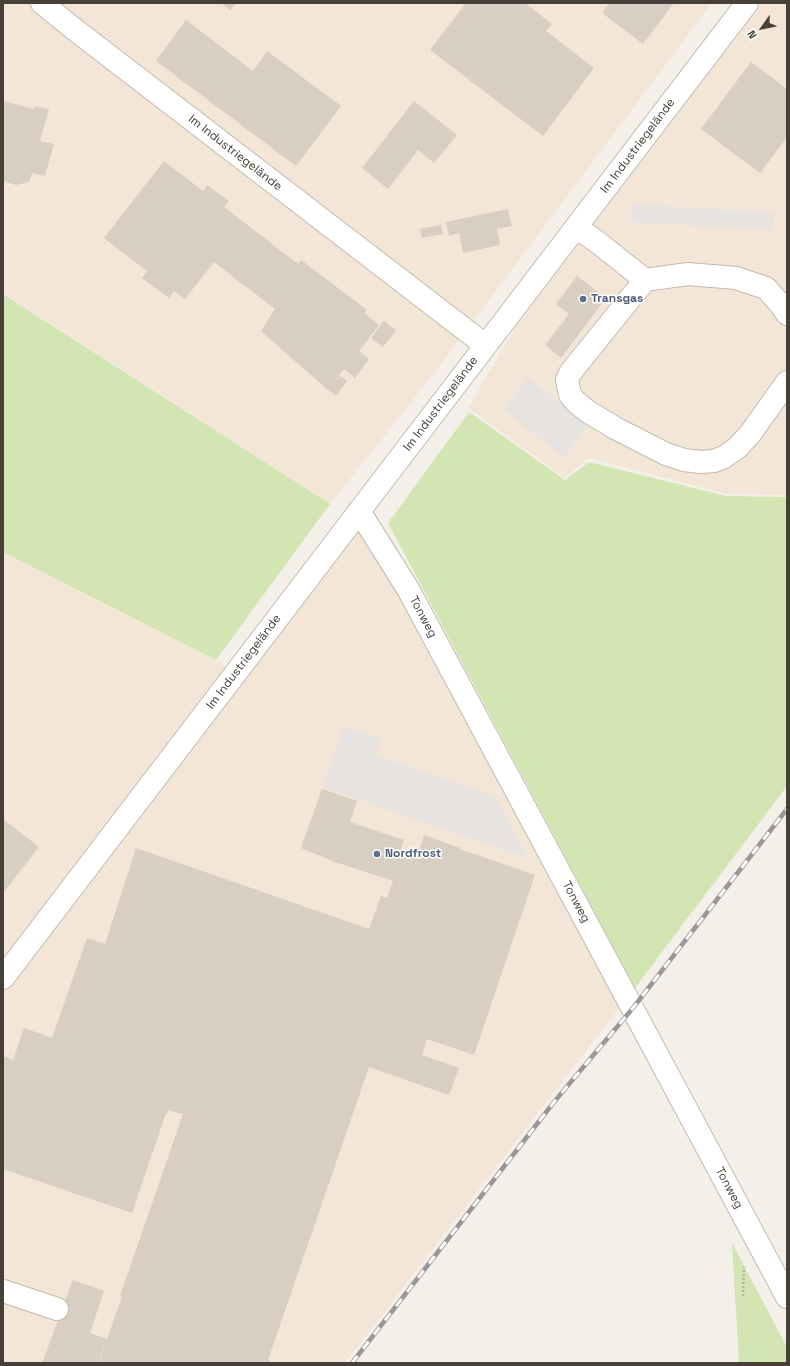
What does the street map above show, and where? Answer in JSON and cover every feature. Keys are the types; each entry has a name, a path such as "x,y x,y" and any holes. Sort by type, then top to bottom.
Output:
{"street":[{"name":"Im Industriegelände","path":"42,3 74,30 486,345"},
{"name":"Im Industriegelände","path":"3,978 747,3"},
{"path":"576,227 645,280"},
{"path":"787,314 782,305 766,288 736,278 688,274 645,280 570,373 567,380 570,395 588,411 614,428 666,454 684,460 701,462 714,461 724,457 737,448 750,434 787,382"},
{"name":"Tonweg","path":"359,511 408,589 787,1297"},
{"path":"3,1291 57,1310"}],"shaded area":[{"path":"3,3 712,3 432,376 330,504 3,293"},
{"path":"761,3 787,3 787,495 726,494 589,458 565,478 468,408 517,325"},
{"path":"632,204 774,213 773,230 631,222"},
{"path":"528,378 589,425 564,457 503,410"},
{"path":"360,528 399,588 623,1003 345,1363 3,1363 3,552 216,660 245,680"},
{"path":"344,726 381,739 376,755 494,796 529,859 323,787"}],"green space":[{"path":"3,294 330,504 216,660 3,552"},
{"path":"469,412 565,480 589,462 726,496 787,497 787,786 635,988 388,523"},
{"path":"732,1243 787,1347 787,1363 739,1363"}],"building":[{"path":"221,3 236,3 230,10"},
{"path":"466,3 525,3 552,24 546,31 594,68 543,136 430,50"},
{"path":"609,3 674,3 643,44 602,13"},
{"path":"186,20 253,71 267,51 341,106 296,166 156,61"},
{"path":"751,62 787,89 787,137 760,173 701,129"},
{"path":"3,101 34,109 35,106 49,109 40,141 54,144 45,176 32,173 29,182 16,185 3,181"},
{"path":"414,101 457,135 434,163 418,150 388,189 362,168"},
{"path":"164,161 203,191 207,185 229,201 224,207 298,264 301,260 367,310 364,313 379,325 359,351 369,359 355,378 344,369 332,385 340,376 347,381 336,396 261,331 275,309 214,262 185,299 174,291 169,298 142,278 147,271 104,238"},
{"path":"508,209 512,226 497,229 500,245 463,253 459,233 449,236 446,222"},
{"path":"441,225 443,234 422,238 420,229"},
{"path":"577,276 606,298 561,358 545,345 569,314 556,304"},
{"path":"384,321 396,331 383,347 371,338"},
{"path":"322,789 357,801 350,822 404,840 401,849 418,855 424,835 535,875 474,1055 427,1039 422,1055 459,1068 449,1095 369,1067 268,1360 270,1360 269,1363 99,1363 106,1340 98,1363 42,1363 73,1280 104,1291 90,1333 107,1339 122,1297 120,1296 183,1114 169,1110 168,1113 166,1113 132,1213 3,1169 3,1056 13,1060 24,1028 52,1038 87,938 105,944 136,848 369,929 381,896 387,898 393,881 335,862 301,848"},
{"path":"3,819 39,847 3,893"}],"railway":[{"path":"352,1363 554,1102 633,1008 787,809"}],"place":[{"name":"Transgas","path":"583,299"},
{"name":"Nordfrost","path":"377,854"}]}
